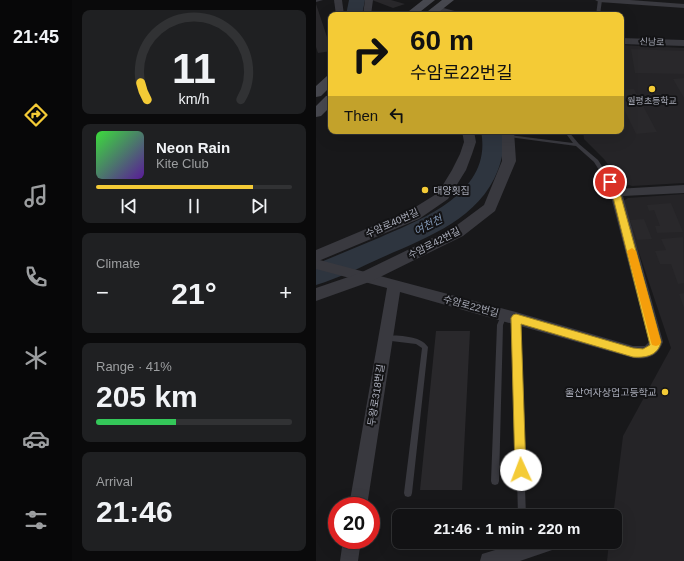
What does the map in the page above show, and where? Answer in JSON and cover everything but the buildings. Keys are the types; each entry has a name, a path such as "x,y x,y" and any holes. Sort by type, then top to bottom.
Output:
{"main road":[{"path":"418,12 449,0"},
{"path":"317,90 328,81"},
{"path":"316,113 328,102"}],"street":[{"path":"338,0 340,12"},
{"path":"367,12 369,0"},
{"path":"599,0 684,6"},
{"path":"431,8 447,12"},
{"name":"신남로","path":"624,41 684,43"},
{"name":"수암로40번길","path":"316,256 414,215 443,196 459,170 466,154 470,142 469,134"},
{"name":"수암로42번길","path":"316,295 366,277 458,232 490,208 509,161 508,134"},
{"path":"616,193 684,189"},
{"name":"수암로22번길","path":"316,264 394,284 633,352 649,352 655,347 656,342 616,193"},
{"name":"두왕로318번길","path":"359,497 394,284"},
{"path":"349,561 351,549"},
{"path":"489,561 516,549"}],"lane":[{"path":"598,12 599,0"},
{"path":"508,134 577,145"},
{"path":"568,134 577,145 596,161 616,193"},
{"path":"495,481 500,325 510,317"},
{"path":"510,317 522,509"},
{"path":"385,338 417,341 422,343 425,347 408,493"}],"shaded area":[{"name":"월평초등학교","path":"624,45 684,48 684,183 632,186 621,183 604,159 584,139 583,134 624,134"},
{"name":"울산여자상업고등학교","path":"684,194 684,561 607,561 608,549 622,549 622,509 614,509 623,436 671,348 622,202 628,198"}],"waterway":[{"name":"여천천","path":"355,12 357,0"},
{"name":"여천천","path":"316,275 417,232 448,215 461,205 473,194 483,180 492,152 491,134"}],"slow traffic":[{"path":"632,251 656,342"}],"place":[{"name":"월평초등학교","path":"652,89"},
{"name":"대양횟집","path":"425,190"},
{"name":"울산여자상업고등학교","path":"665,392"}],"route":[{"path":"521,470 516,318 633,352 649,352 655,347 656,342 616,193 610,182"}]}
